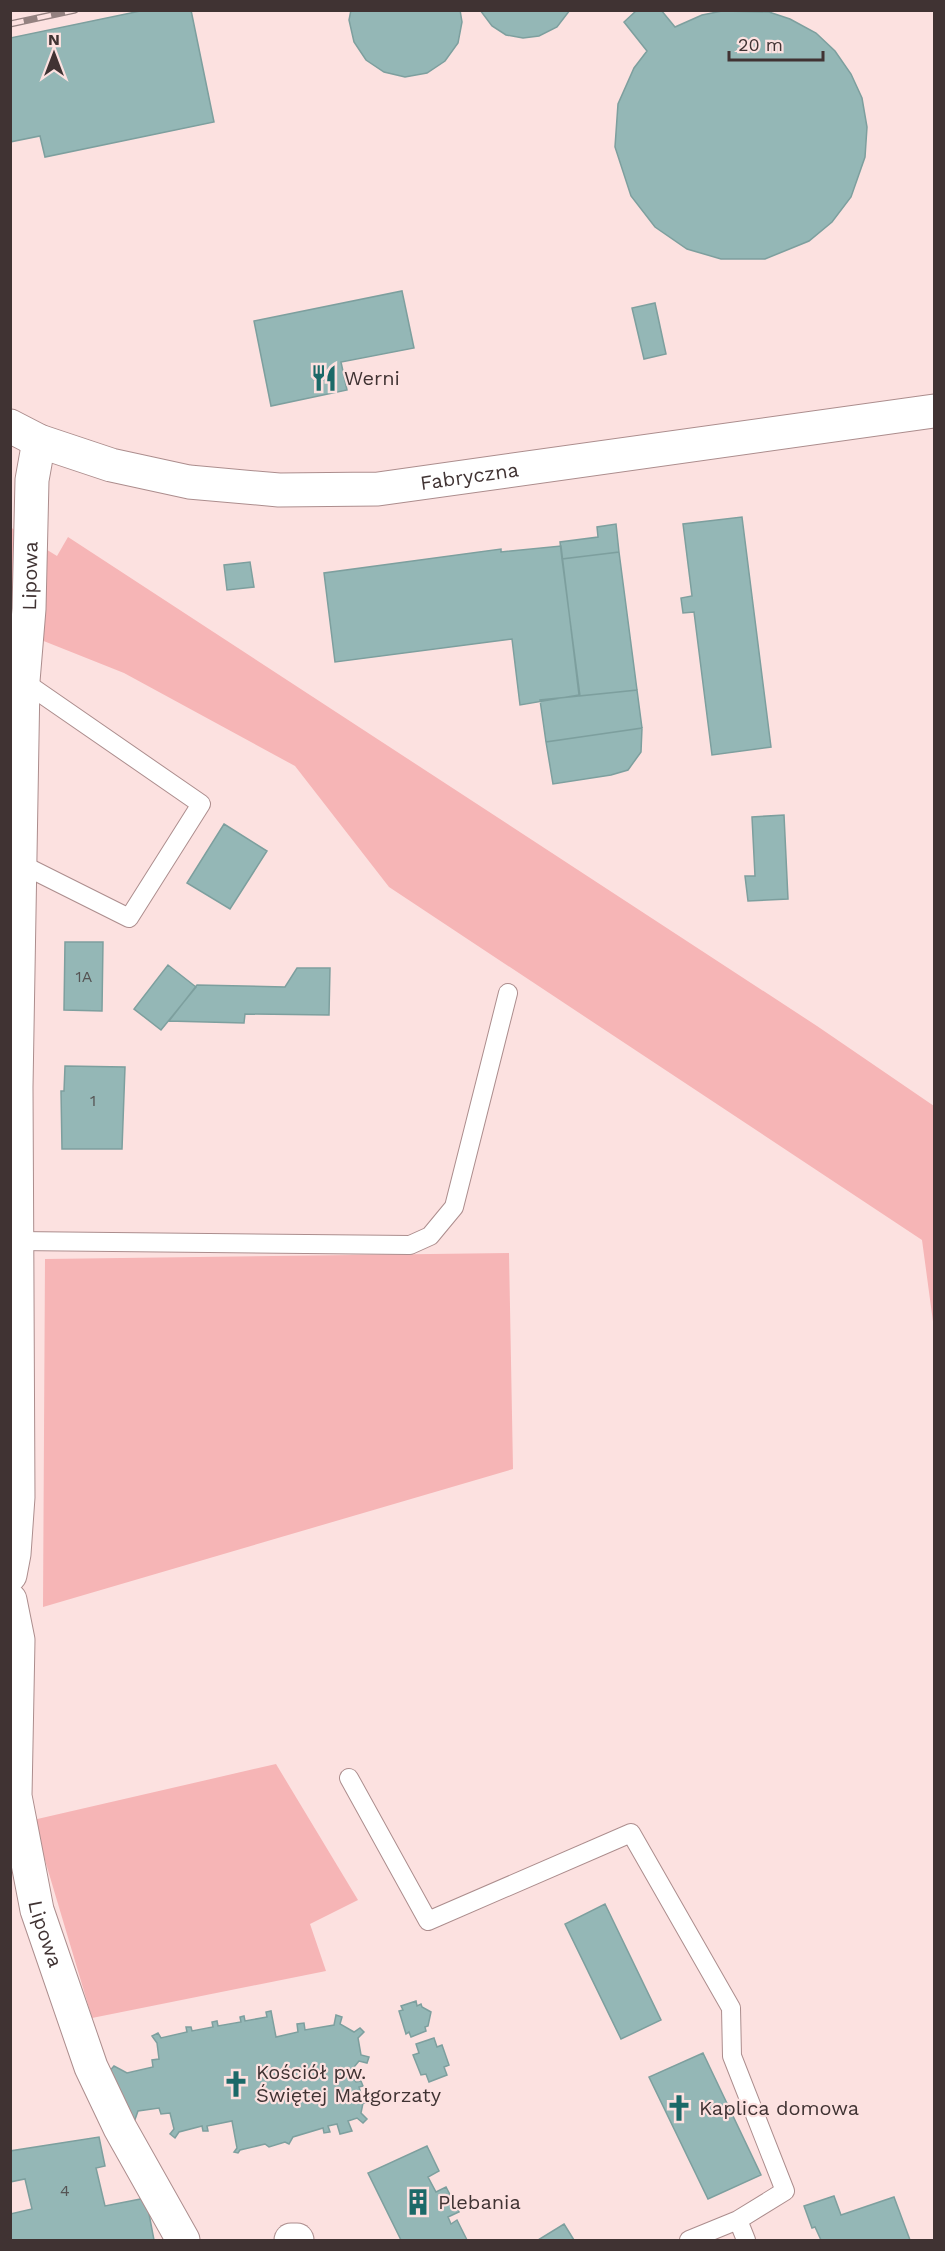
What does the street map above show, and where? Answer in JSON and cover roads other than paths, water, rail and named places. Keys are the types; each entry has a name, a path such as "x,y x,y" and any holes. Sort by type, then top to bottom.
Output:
{"street":[{"name":"Fabryczna","path":"10,426 39,441 111,465 189,482 279,490 378,489 919,412"},
{"name":"Lipowa","path":"10,1575 14,1554 18,1497 15,906 21,864 23,681 29,609 32,480 39,441"},
{"name":"Lipowa","path":"10,1600 18,1640 15,1796 37,1910 92,2067 120,2127 183,2241"},
{"path":"291,2241 296,2239 297,2241"}],"lane":[{"path":"21,864 129,918 201,804 23,681"},
{"path":"17,1241 410,1245 430,1236 454,1207 508,993"},
{"path":"349,1778 428,1921 631,1833 731,2008 732,2056 785,2191 738,2220 689,2241"},
{"path":"738,2220 746,2241"}],"railway":[{"path":"10,24 75,10"}],"place":[{"name":"Werni","path":"324,378"},
{"name":"Kościół pw. Świętej Małgorzaty","path":"236,2084"},
{"name":"Kaplica domowa","path":"679,2108"},
{"name":"Plebania","path":"418,2202"}]}
